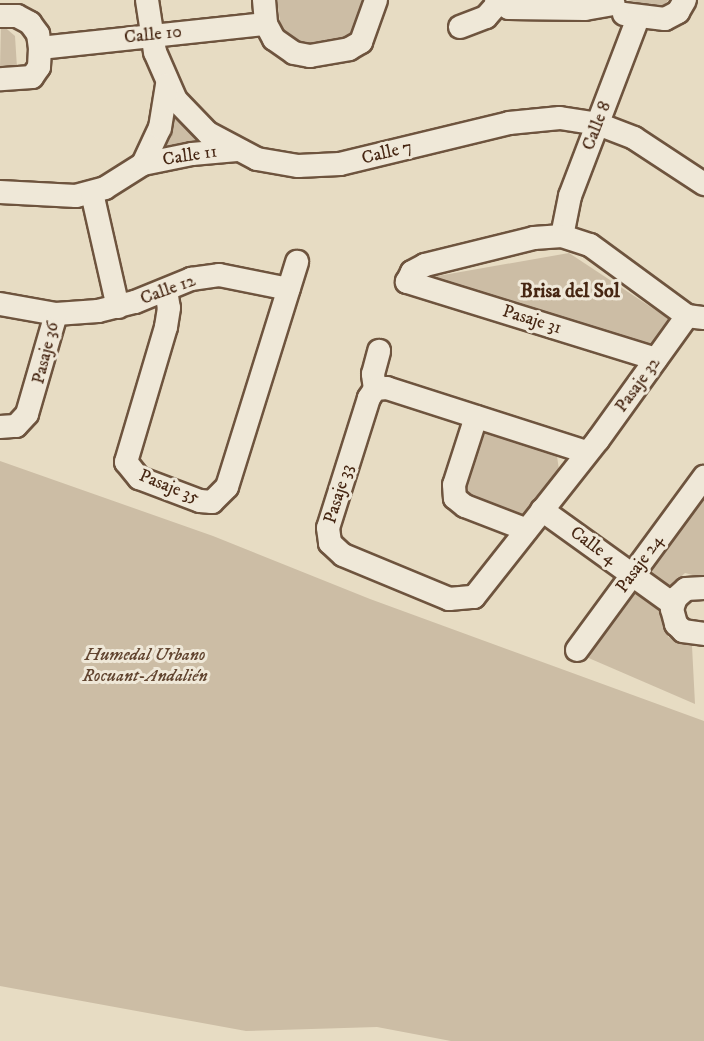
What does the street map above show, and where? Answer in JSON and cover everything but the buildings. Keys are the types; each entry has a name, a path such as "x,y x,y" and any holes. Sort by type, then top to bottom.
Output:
{"street":[{"name":"Calle 7","path":"147,0 152,35 167,85 197,124 237,150 276,164 319,166 526,120 560,118 598,124 650,147 704,184"},
{"path":"264,0 266,24 274,39 294,53 328,53 361,42 376,0"},
{"path":"460,27 486,17 497,1 509,8 553,8 613,2 621,12 638,18 665,20 678,12 685,0"},
{"path":"0,16 17,16 30,23 38,34 40,48 39,67 32,77 0,79"},
{"name":"Calle 8","path":"562,236 567,206 638,18"},
{"name":"Calle 10","path":"40,48 266,24"},
{"name":"Calle 11","path":"143,164 159,128 167,85"},
{"name":"Calle 11","path":"0,192 59,197 92,193 118,182 143,164 192,154 237,150"},
{"name":"Calle 12","path":"92,193 118,307"},
{"path":"562,236 590,245 696,317"},
{"name":"Pasaje 31","path":"562,236 534,238 425,265 412,272 407,282 656,359"},
{"name":"Pasaje 35","path":"166,290 169,308 166,327 126,462 139,478 206,502 218,500 227,487 297,262"},
{"name":"Calle 12","path":"56,314 118,307 191,279 219,275 289,289"},
{"name":"Pasaje 36","path":"0,304 56,314 27,414 16,426 0,427"},
{"name":"Pasaje 32","path":"586,452 656,359 696,317"},
{"name":"Pasaje 33","path":"379,351 373,374 375,389 328,528 330,543 342,555 448,599 468,600 480,593 527,530"},
{"path":"375,389 387,388 586,452 527,530 465,506 455,498 454,485 476,417"},
{"name":"Pasaje 24","path":"577,650 704,477"},
{"name":"Calle 4","path":"542,510 674,604"},
{"path":"704,588 686,589 674,604 674,619 679,627 688,634 704,634"}],"green space":[{"path":"277,0 369,0 361,34 301,46 282,36"},
{"path":"628,0 669,0 660,8"},
{"path":"1,24 15,36 17,68 0,68"},
{"path":"170,107 177,117 209,145 160,151"},
{"path":"569,253 669,319 648,349 432,284 432,277"},
{"path":"490,432 556,449 559,470 525,513 516,516 466,494 462,489 481,434"},
{"name":"Humedal Urbano Rocuant-Andalién","path":"0,461 213,536 370,599 704,721 704,1041 451,1041 377,1027 246,1031 0,986"},
{"path":"704,493 704,578 685,573 664,593 668,637 692,646 695,704 584,656"}],"district":[{"name":"Brisa del Sol","path":"570,291"}]}
